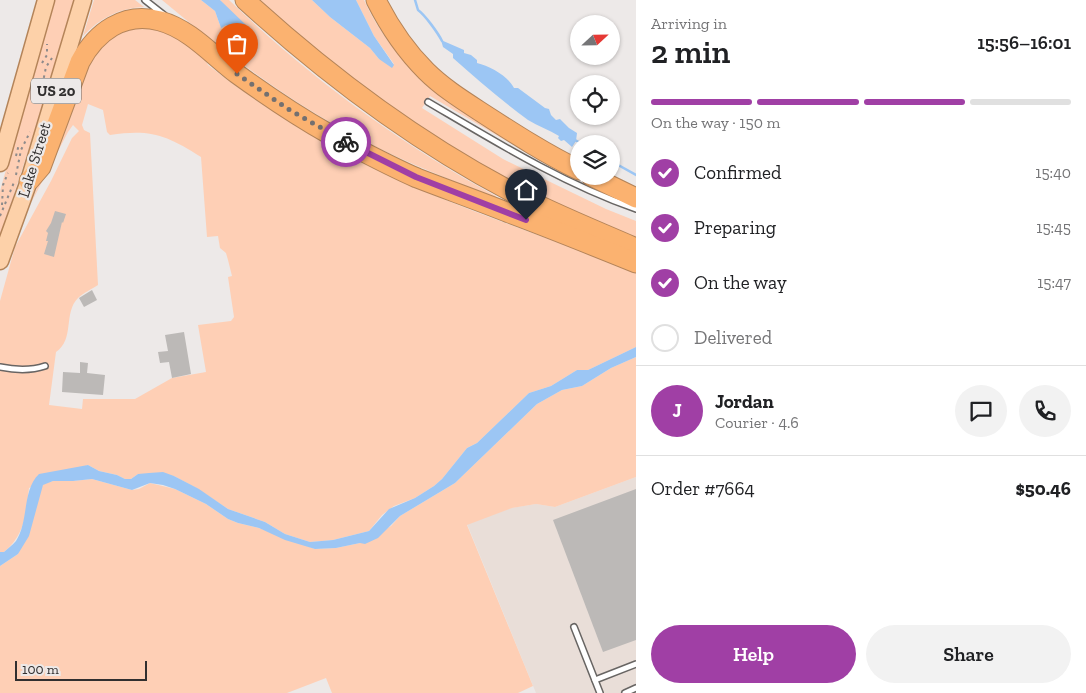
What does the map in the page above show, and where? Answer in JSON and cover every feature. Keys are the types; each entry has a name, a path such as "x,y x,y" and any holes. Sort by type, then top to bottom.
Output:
{"highway":[{"path":"245,0 290,41 367,102 406,130 468,168 514,193 636,248"},
{"path":"376,0 397,36 427,73 455,95 510,132 570,166"},
{"path":"28,181 41,167 80,62 88,47 98,36 112,26 142,18 160,21 182,30 237,74 288,109 328,133 378,159 416,177 636,263"},
{"path":"609,185 636,198"}],"main road":[{"name":"Lake Street","path":"0,162 46,0"},
{"name":"Lake Street","path":"0,260 28,181 83,0"}],"lane":[{"path":"145,0 182,30"},
{"path":"428,102 526,159 602,197 636,209"},
{"path":"0,367 13,370 37,369 45,366"},
{"path":"574,626 600,693"},
{"path":"595,680 636,664"},
{"path":"625,693 636,688"}],"path":[{"path":"0,216 3,207"}],"shaded area":[{"path":"54,0 75,0 50,84 0,237 0,191"},
{"path":"94,0 135,0 144,7 126,9 110,15 83,36"},
{"path":"162,0 201,0 215,11 221,28 228,9 220,0 229,0 291,56 356,107 425,154 496,196 496,198 397,157 316,114 248,68"},
{"path":"260,0 312,0 330,17 370,48 379,59 394,64 374,36 356,0 364,0 377,25 408,65 445,98 510,143 430,96 422,108 503,159 606,209 636,221 636,239 524,188 443,142 365,88 296,33"},
{"path":"139,28 151,29 174,37 195,51 208,65 266,107 306,132 369,166 468,209 636,272 636,347 588,370 577,370 551,386 529,393 477,443 467,448 434,486 415,498 394,506 382,515 369,531 333,540 310,542 285,534 265,522 228,509 174,476 138,474 131,479 125,479 99,471 88,465 29,488 25,515 20,531 11,545 4,552 0,552 0,301 15,247 72,138 79,131 73,125 68,132 31,203 83,73 93,56 105,43 129,30","holes":["88,104 103,110 107,132 110,135 137,133 158,136 178,143 201,157 207,237 218,236 220,248 226,253 232,276 228,277 234,317 231,321 198,325 206,372 172,378 135,399 83,399 82,409 49,405 56,352 62,347 65,340 71,311 80,296 98,285 90,133 84,130 82,125"]},
{"path":"636,357 636,477 555,507 536,504 512,508 467,525 533,686 518,693 332,693 326,678 287,693 0,693 0,566 18,554 43,484 53,481 92,479 132,490 139,489 150,483 175,489 206,504 228,519 238,523 259,528 315,549 336,548 360,543 391,526 400,516 455,483 537,404 562,390 582,386 611,368"},
{"path":"636,477 636,693 536,693 467,524 511,508 536,504 555,507"}],"water":[{"path":"201,0 220,0 246,25 248,33 239,33 226,25 221,28 215,11"},
{"path":"312,0 356,0 374,36 394,65 392,68 379,59 370,48 330,17"},
{"path":"441,40 464,50 464,53 471,55 477,60 477,63 498,72 508,79 514,88 518,88 549,109 551,115 556,120 560,119 577,133 577,135 570,135 570,145 564,140 561,141 558,138 559,136 528,120 499,98 453,58 453,54 443,47"},
{"path":"636,347 636,357 611,368 582,386 562,390 537,404 455,483 400,516 378,538 365,544 315,549 285,540 259,528 228,519 206,504 163,485 150,483 132,490 92,479 53,481 43,485 29,536 18,554 0,566 0,552 4,552 13,544 20,533 30,488 39,474 88,465 99,471 125,479 131,479 138,474 163,472 199,489 228,509 265,522 285,534 310,542 333,540 369,531 389,509 415,498 434,486 467,448 477,443 529,393 551,386 577,370 588,370"}],"building":[{"path":"55,211 66,214 62,222 54,257 44,254 48,241 46,241 48,233 46,231"},
{"path":"92,290 97,300 84,307 79,298"},
{"path":"184,332 191,374 172,378 169,362 160,363 158,352 168,351 165,335"},
{"path":"80,362 88,363 87,373 105,375 103,395 62,392 63,372 80,373"},
{"path":"636,489 636,640 603,652 553,520"}],"waterway":[{"path":"415,0 418,10 438,33 442,41"},
{"path":"620,166 636,175"}],"way so far":[{"path":"237,74 288,109 346,142"}],"route":[{"path":"346,142 416,177 526,220"}]}
